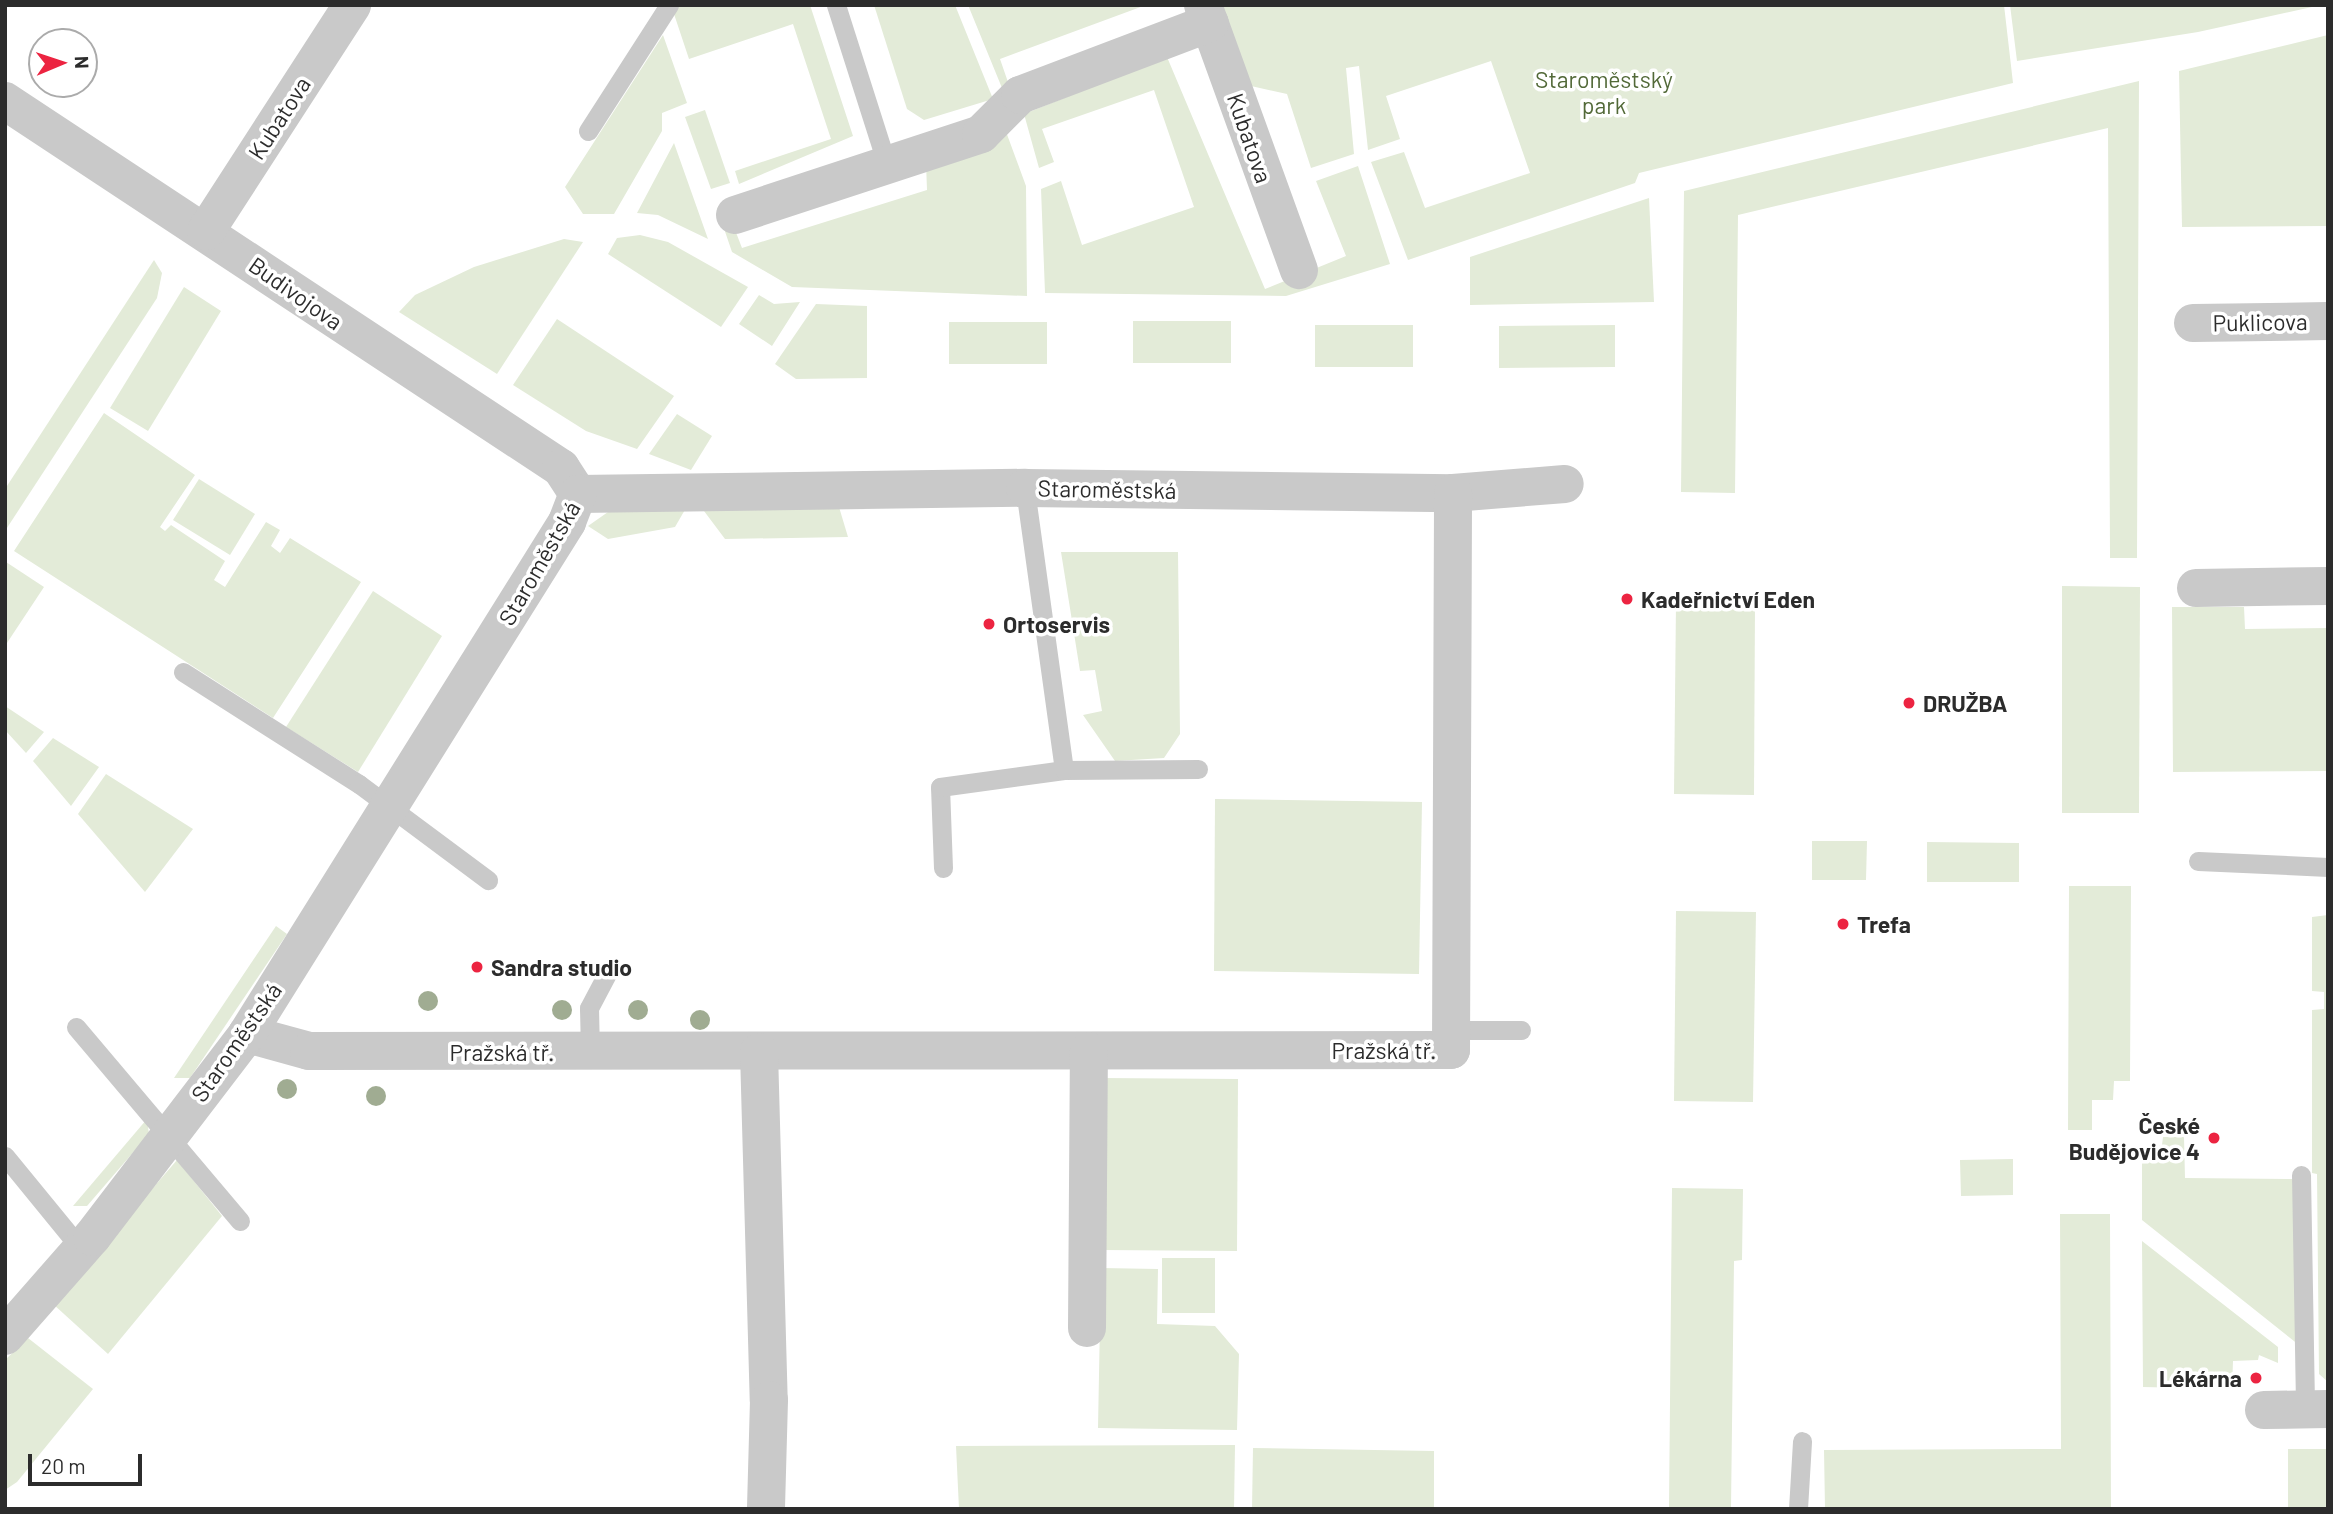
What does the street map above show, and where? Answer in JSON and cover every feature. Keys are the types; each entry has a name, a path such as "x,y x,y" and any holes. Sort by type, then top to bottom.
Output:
{"street":[{"name":"Kubatova","path":"206,231 352,5"},
{"name":"Kubatova","path":"1206,14 1299,270"},
{"path":"735,215 981,134 1020,94 1206,14"},
{"name":"Budivojova","path":"5,101 206,231 561,468 578,494"},
{"name":"Puklicova","path":"2193,323 2328,321"},
{"name":"Staroměstská","path":"5,1336 82,1249 247,1034 567,522 578,494 1025,488 1453,493 1565,484"},
{"name":"Pražská tř.","path":"247,1034 309,1051 1451,1050 1453,493"},
{"path":"2196,588 2328,586"},
{"path":"1087,1328 1089,1051"},
{"path":"759,1052 769,1400 766,1509"},
{"path":"2264,1410 2316,1409"}],"lane":[{"path":"588,131 669,5"},
{"path":"836,5 887,165"},
{"path":"1025,488 1064,770"},
{"path":"183,672 390,805 488,880"},
{"path":"943,868 940,788 1064,770 1198,769"},
{"path":"2198,860 2328,867"},
{"path":"590,1052 589,1008 609,970"},
{"path":"76,1027 171,1135 240,1222"},
{"path":"1451,1030 1521,1030"},
{"path":"5,1156 82,1249"},
{"path":"2301,1175 2316,1409"},
{"path":"1798,1509 1802,1441"}],"green space":[{"path":"676,5 810,5 853,136 739,184 735,171 831,139 793,24 689,59 673,11"},
{"path":"874,5 955,5 993,99 924,120 907,109"},
{"path":"968,5 1146,5 1000,59 1009,85 1002,88"},
{"name":"Staroměstský park","path":"1218,5 2004,5 2013,83 1639,173 1635,183 1408,260 1371,162 1404,152 1425,208 1530,173 1491,61 1386,96 1400,139 1368,150 1359,66 1346,68 1354,154 1311,168 1287,94 1251,86"},
{"path":"2010,5 2321,5 2198,32 2017,61"},
{"path":"663,35 687,103 662,113 662,131 614,214 583,214 565,187"},
{"path":"2328,35 2328,226 2182,227 2179,71"},
{"path":"1167,57 1265,289 1346,256 1316,181 1358,166 1390,264 1286,296 1045,293 1041,189 1061,181 1082,245 1194,207 1154,90 1042,129 1054,162 1039,168 1024,114"},
{"path":"2139,81 2137,558 2110,558 2108,128 1738,215 1735,493 1681,492 1684,191"},
{"path":"705,110 730,183 711,189 685,117"},
{"path":"1005,129 1026,186 1027,296 792,287 732,252 717,208 725,204 742,248 927,190 926,163"},
{"path":"674,143 708,239 658,215 637,213"},
{"path":"1649,198 1654,302 1470,305 1470,257"},
{"path":"640,235 668,242 748,287 721,327 608,254 617,238"},
{"path":"564,239 583,242 497,374 399,312 415,295 474,267"},
{"path":"154,260 162,273 157,298 5,531 5,489"},
{"path":"184,287 221,311 148,431 110,408"},
{"path":"759,295 774,304 800,302 772,346 739,324"},
{"path":"816,304 867,306 867,378 796,379 775,364"},
{"path":"557,319 674,396 637,449 586,431 513,385"},
{"path":"1133,321 1231,321 1231,363 1133,363"},
{"path":"949,322 1047,322 1047,364 949,364"},
{"path":"1315,325 1413,325 1413,367 1315,367"},
{"path":"1615,325 1615,367 1499,368 1499,326"},
{"path":"104,413 195,475 160,527 165,531 171,525 225,561 214,580 225,587 266,522 280,530 271,546 280,553 290,538 361,582 273,718 14,551"},
{"path":"677,414 712,436 691,470 649,454"},
{"path":"199,479 255,514 230,555 173,520"},
{"path":"701,507 839,507 848,537 725,539"},
{"path":"686,508 675,527 608,539 588,526 608,512"},
{"path":"1061,552 1178,552 1180,734 1164,758 1115,761 1083,715 1102,711 1095,670 1080,671"},
{"path":"6,562 44,587 5,646 5,564"},
{"path":"2062,586 2140,587 2139,813 2062,813"},
{"path":"373,591 442,636 358,772 286,727"},
{"path":"1676,603 1755,604 1754,795 1674,794"},
{"path":"2172,607 2244,607 2245,629 2328,628 2328,771 2173,772"},
{"path":"5,706 44,732 26,753 5,730"},
{"path":"53,738 99,767 71,806 33,761"},
{"path":"106,774 193,829 145,892 78,814"},
{"path":"1215,799 1422,802 1419,974 1214,971"},
{"path":"1812,841 1867,841 1866,880 1812,880"},
{"path":"1927,842 2019,843 2019,882 1927,882"},
{"path":"2069,886 2131,886 2130,1081 2114,1081 2113,1100 2092,1100 2092,1130 2068,1130"},
{"path":"1676,911 1756,912 1753,1102 1674,1101"},
{"path":"2328,915 2328,1382 2319,1374 2317,1174 2312,1173 2312,1010 2324,1009 2324,992 2312,991 2312,917"},
{"path":"276,926 287,934 190,1078 174,1078"},
{"path":"1102,1078 1238,1079 1237,1251 1101,1250"},
{"path":"147,1119 149,1134 87,1206 73,1206"},
{"path":"2163,1137 2184,1137 2185,1178 2295,1179 2299,1345 2142,1220 2142,1146 2162,1145"},
{"path":"2013,1159 2013,1195 1961,1196 1960,1160"},
{"path":"177,1160 222,1216 108,1354 53,1304"},
{"path":"1672,1188 1743,1189 1742,1260 1734,1261 1731,1508 1669,1508"},
{"path":"2060,1214 2110,1214 2111,1509 1825,1509 1824,1450 2061,1449"},
{"path":"2142,1241 2278,1347 2278,1363 2259,1355 2258,1360 2233,1361 2232,1389 2143,1387"},
{"path":"1162,1258 1215,1258 1215,1313 1162,1313"},
{"path":"1101,1268 1158,1269 1157,1324 1215,1326 1239,1354 1237,1430 1098,1428"},
{"path":"28,1338 93,1389 17,1482 5,1490 5,1360"},
{"path":"1235,1445 1234,1509 959,1509 956,1446"},
{"path":"1253,1448 1434,1451 1434,1509 1252,1509"},
{"path":"2288,1449 2328,1449 2328,1509 2288,1509"}],"place":[{"name":"Kadeřnictví Eden","path":"1627,599"},
{"name":"Ortoservis","path":"989,624"},
{"name":"DRUŽBA","path":"1909,703"},
{"name":"Trefa","path":"1843,924"},
{"name":"Sandra studio","path":"477,967"},
{"name":"České Budějovice 4","path":"2214,1138"},
{"name":"Lékárna","path":"2256,1378"}]}
